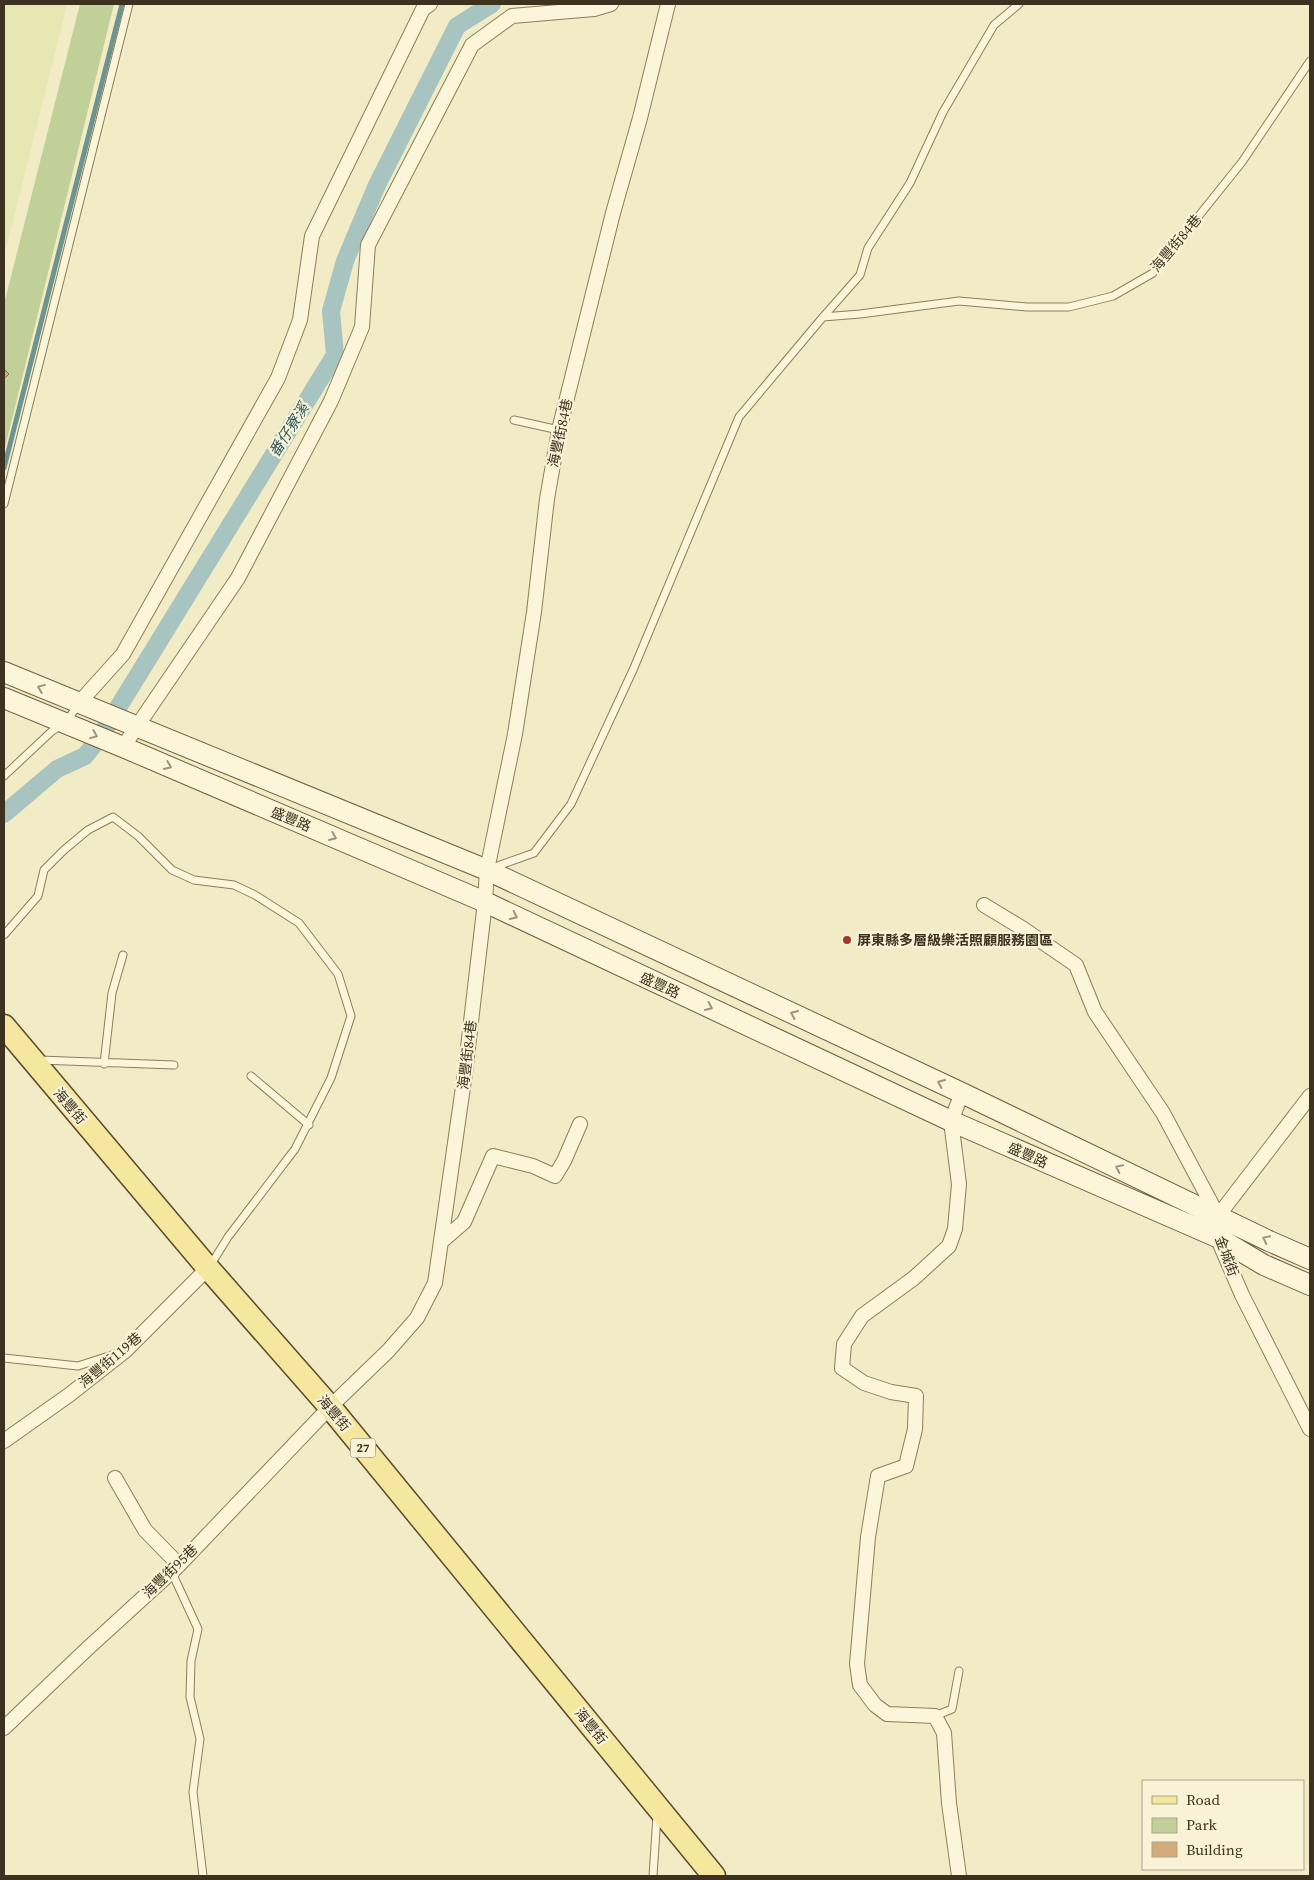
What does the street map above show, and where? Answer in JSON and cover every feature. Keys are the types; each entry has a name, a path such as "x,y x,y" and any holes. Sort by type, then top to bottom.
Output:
{"main road":[{"name":"海豐街","path":"4,1026 208,1268 330,1407 714,1876"}],"street":[{"path":"79,703 123,654 278,378 300,320 312,236 423,9 430,4"},
{"path":"123,747 238,578 331,402 362,327 368,245 472,44 512,16 594,9 611,4"},
{"name":"海豐街84巷","path":"330,1407 388,1351 417,1318 435,1283 465,1073 487,870 515,734 534,612 547,499 558,430 668,4"},
{"name":"盛豐路","path":"4,672 267,778 487,870 1310,1259"},
{"name":"盛豐路","path":"4,698 485,902 951,1121 1217,1237 1264,1265 1310,1285"},
{"path":"984,905 1076,965 1094,1012 1163,1113 1218,1216"},
{"path":"959,1876 944,1733 936,1716 887,1714 875,1706 860,1685 857,1664 868,1537 878,1476 906,1466 915,1429 916,1396 891,1392 864,1383 842,1368 844,1344 862,1316 914,1278 949,1246 955,1229 959,1184 951,1121 962,1093"},
{"name":"金城街","path":"1310,1096 1218,1216 1217,1237 1242,1295 1310,1429"},
{"path":"442,1240 464,1222 493,1156 533,1166 555,1176 564,1161 580,1124"},
{"name":"海豐街119巷","path":"4,1441 69,1395 125,1351 208,1268"},
{"name":"海豐街95巷","path":"4,1728 87,1649 180,1565 330,1407"},
{"path":"115,1478 146,1530 180,1565"}],"lane":[{"path":"4,504 129,4"},
{"path":"487,870 534,853 571,804 633,670 739,417 860,275 868,248 910,183 943,112 994,25 1019,4"},
{"name":"海豐街84巷","path":"823,317 959,301 1027,307 1069,307 1114,296 1153,273 1242,162 1310,61"},
{"path":"514,420 558,430"},
{"path":"4,776 52,730 64,723 79,703"},
{"path":"4,935 38,896 44,870 88,830 113,817 138,836 172,870 194,880 234,885 255,895 299,924 338,974 351,1016 331,1078 309,1125 295,1149 228,1237 208,1268"},
{"path":"104,1064 112,993 123,955"},
{"path":"31,1060 174,1065"},
{"path":"252,1076 309,1125"},
{"path":"4,1358 78,1366 125,1351"},
{"path":"180,1565 174,1577 198,1629 191,1660 190,1696 200,1739 193,1792 203,1876"},
{"path":"936,1716 952,1708 959,1671"},
{"path":"653,1876 657,1807"}],"green space":[{"path":"4,4 67,4 4,256"},
{"path":"80,4 114,4 4,452 4,379 9,374 4,369 4,304"}],"building":[{"path":"4,369 9,374 4,379"}],"waterway":[{"path":"4,468 122,4"},
{"name":"番仔寮溪","path":"4,814 57,769 85,756 100,737 335,355 331,311 345,261 377,185 457,26 492,4"}],"place":[{"name":"屏東縣多層級樂活照顧服務園區","path":"847,940"}]}
